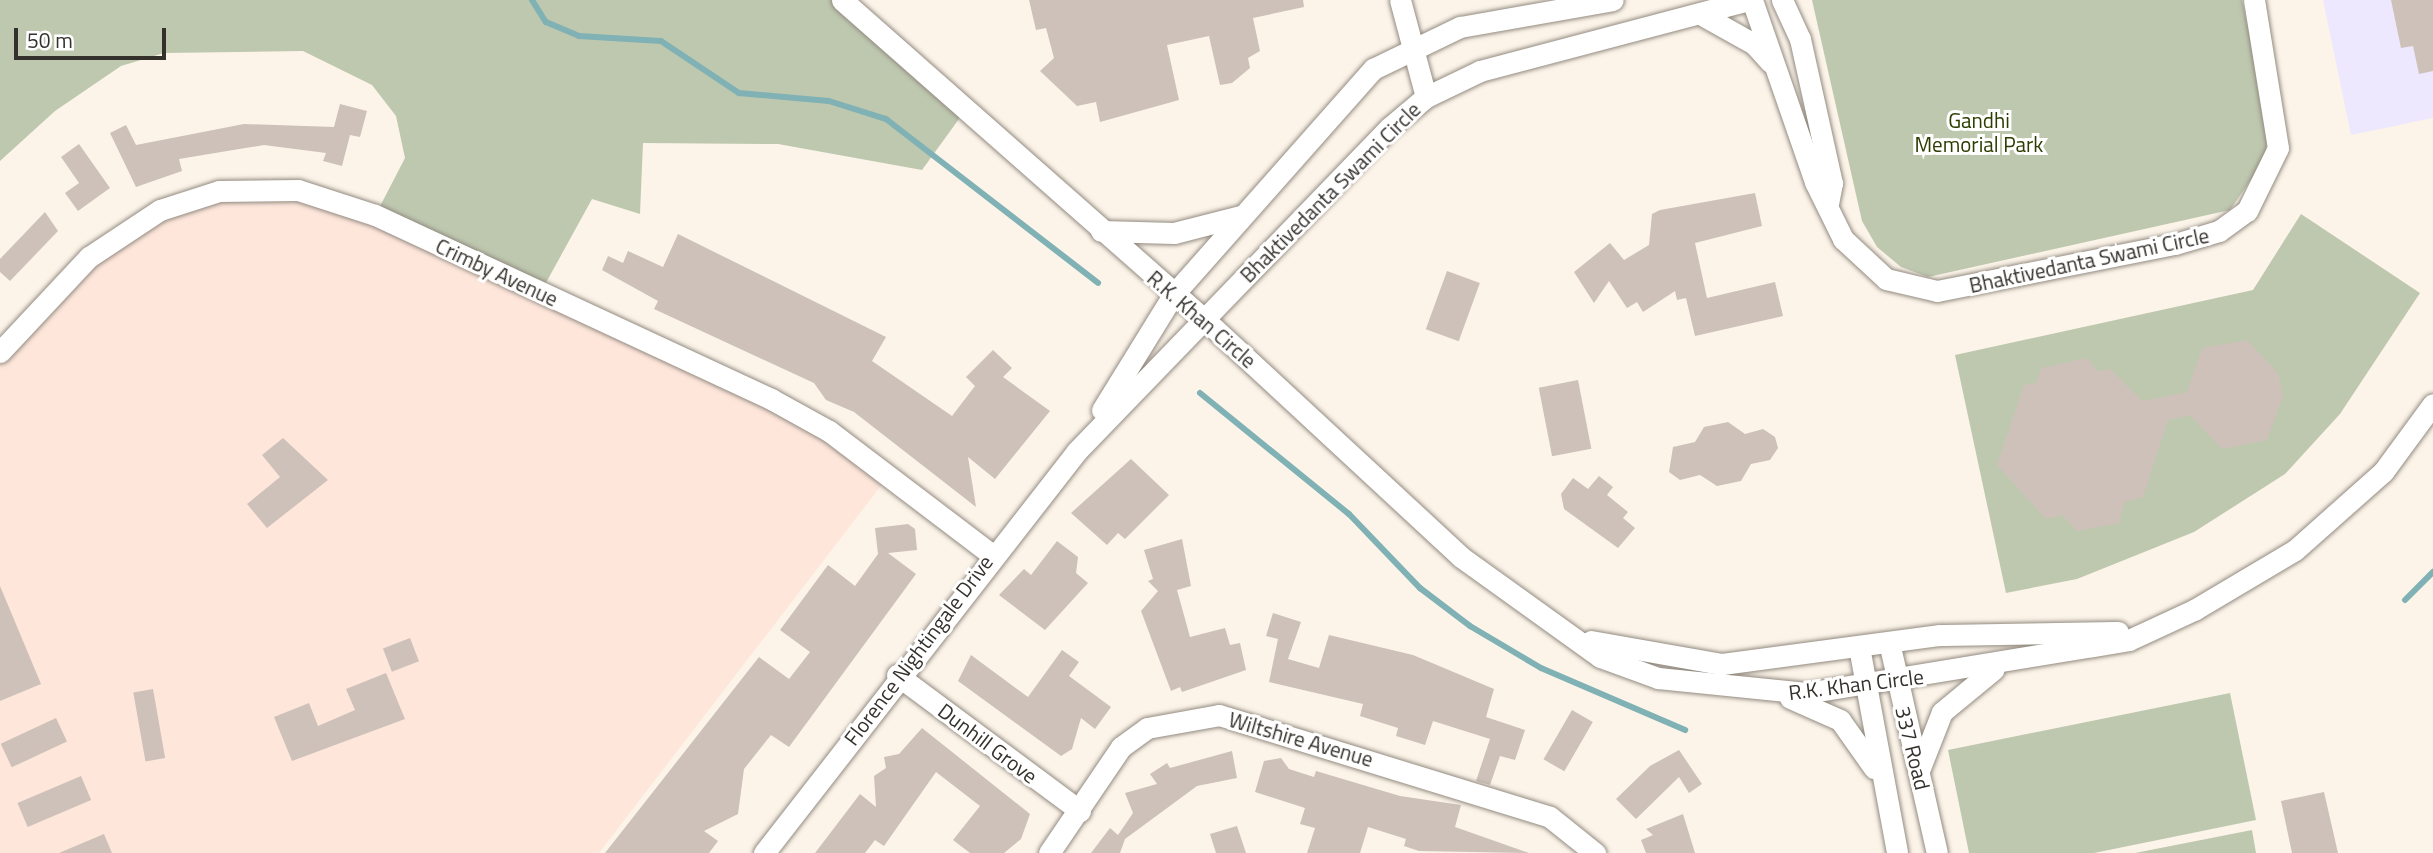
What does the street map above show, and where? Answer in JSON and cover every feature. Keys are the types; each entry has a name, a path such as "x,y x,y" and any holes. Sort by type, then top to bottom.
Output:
{"street":[{"name":"R.K. Khan Circle","path":"842,0 1099,230 1202,317 1461,557 1566,633 1637,673 1776,693 1897,681 2101,647 2152,628 2246,582 2304,543 2384,472 2433,404"},
{"path":"1401,0 1426,97"},
{"name":"Bhaktivedanta Swami Circle","path":"1173,295 1240,216 1373,69 1411,46 1460,27 1613,0"},
{"name":"Bhaktivedanta Swami Circle","path":"1202,317 1426,97 1510,62 1704,16 1750,0 1828,204 1854,254 1886,279 1917,290 1960,289 2219,231 2260,195 2278,148 2254,0"},
{"name":"Bhaktivedanta Swami Circle","path":"1782,0 1803,52 1832,183 1828,204"},
{"path":"1704,16 1754,44 1781,76"},
{"name":"Crimby Avenue","path":"0,352 89,257 160,210 219,191 298,190 374,215 771,399 829,431 991,554"},
{"path":"1099,230 1174,233 1240,216"},
{"name":"Florence Nightingale Drive","path":"1077,450 1173,295"},
{"name":"Florence Nightingale Drive","path":"765,853 991,554 1077,450 1202,317"},
{"name":"R.K. Khan Circle","path":"1566,633 1700,663 1859,648 1889,642 2152,628"},
{"name":"337 Road","path":"1889,642 1937,853"},
{"name":"337 Road","path":"1859,648 1897,853"},
{"path":"1919,769 1929,737 1955,696 2009,662"},
{"name":"Dunhill Grove","path":"897,675 1080,811"},
{"path":"1776,693 1840,720 1865,748 1884,789"},
{"name":"Wiltshire Avenue","path":"1049,853 1121,747 1147,728 1219,715 1550,817 1595,853"}],"shaded area":[{"path":"2323,0 2433,0 2433,118 2351,135"},
{"path":"296,188 773,398 890,474 599,853 0,853 0,351 88,258 159,209"}],"green space":[{"path":"0,0 838,0 964,112 922,170 778,144 643,143 640,214 592,199 542,290 376,214 405,158 396,116 372,85 303,51 164,53 121,66 55,111 0,161"},
{"name":"Gandhi Memorial Park","path":"1812,0 2242,0 2269,123 2265,159 2230,210 1928,277 1901,267 1877,247 1862,221"},
{"path":"2301,214 2420,293 2340,414 2285,474 2194,532 2077,579 2006,593 1955,355 2253,290"},
{"path":"2230,693 2256,820 2094,853 1969,853 1948,750"},
{"path":"2252,830 2256,853 2135,853"}],"building":[{"path":"1029,0 1303,0 1304,7 1253,18 1260,51 1248,58 1250,68 1232,83 1220,85 1209,36 1167,45 1179,100 1100,122 1096,102 1077,106 1040,71 1054,58 1046,28 1036,30"},
{"path":"2391,0 2433,0 2433,71 2419,74 2413,46 2401,48"},
{"path":"340,104 367,111 360,137 350,135 342,166 323,161 326,153 264,145 179,159 182,171 136,187 110,133 126,125 136,145 244,124 334,127"},
{"path":"79,144 110,188 78,211 65,193 79,183 61,157"},
{"path":"1755,193 1762,226 1695,243 1707,298 1775,282 1783,316 1695,336 1686,298 1677,300 1675,291 1643,312 1637,302 1627,308 1609,281 1594,303 1574,272 1610,243 1624,260 1649,245 1652,214 1660,210"},
{"path":"45,212 58,231 10,281 0,272 0,259"},
{"path":"678,234 886,337 872,361 952,416 975,386 966,377 993,350 1012,368 1003,377 1050,411 995,479 968,457 976,507 854,412 826,400 814,383 654,309 658,301 602,270 608,256 623,263 628,251 663,267"},
{"path":"1447,271 1480,283 1459,341 1426,329"},
{"path":"2247,340 2278,373 2283,396 2267,440 2222,449 2190,415 2168,420 2143,497 2125,502 2119,523 2077,531 2062,515 2046,519 1997,465 2024,385 2036,383 2041,368 2087,358 2097,371 2110,369 2142,401 2187,392 2202,348"},
{"path":"1578,380 1591,449 1552,456 1539,388"},
{"path":"1728,422 1745,434 1763,429 1775,437 1778,448 1770,460 1751,464 1741,481 1717,486 1700,475 1680,480 1669,472 1673,447 1695,442 1704,427"},
{"path":"283,438 328,480 267,528 247,504 280,477 262,455"},
{"path":"1131,459 1169,495 1125,539 1118,533 1107,545 1071,513"},
{"path":"1599,476 1613,487 1607,495 1628,512 1623,518 1635,528 1618,548 1564,509 1561,494 1573,478 1588,489"},
{"path":"908,524 915,529 917,550 888,553 916,574 789,747 771,735 744,769 738,814 704,831 718,841 709,853 605,853 759,657 789,679 810,652 780,630 828,565 855,586 878,554 875,528"},
{"path":"1182,539 1191,586 1177,590 1190,637 1225,628 1230,645 1240,643 1246,670 1182,692 1180,687 1171,691 1141,611 1158,591 1148,581 1153,579 1144,550"},
{"path":"1057,541 1078,557 1076,573 1088,583 1045,630 999,595 1024,569 1031,575"},
{"path":"0,586 41,684 0,701"},
{"path":"1273,613 1301,622 1288,659 1319,668 1329,635 1413,655 1494,689 1486,717 1525,730 1515,760 1500,756 1490,785 1476,781 1490,739 1433,721 1425,745 1396,736 1398,728 1360,716 1363,704 1269,682 1278,639 1266,636"},
{"path":"410,638 419,661 392,672 383,648"},
{"path":"1062,650 1079,662 1069,676 1111,707 1095,729 1081,718 1072,749 1061,756 958,681 971,655 1028,697"},
{"path":"386,673 405,719 292,761 274,717 309,703 318,726 355,710 346,689"},
{"path":"153,689 165,758 145,761 133,692"},
{"path":"1572,710 1593,722 1564,771 1544,759"},
{"path":"56,718 67,742 12,767 1,744"},
{"path":"922,728 1030,814 1021,839 1004,853 970,853 953,840 980,806 936,772 884,846 875,840 865,853 815,853 860,794 876,807 874,776 886,768 884,757 899,754"},
{"path":"1679,750 1702,784 1689,793 1679,777 1636,819 1616,799 1650,766"},
{"path":"1232,751 1237,778 1197,786 1125,839 1120,853 1091,853 1110,828 1118,835 1133,813 1125,793 1157,784 1150,774 1167,763 1170,768"},
{"path":"1281,758 1289,769 1314,777 1316,771 1400,796 1461,805 1455,827 1529,853 1419,851 1404,846 1406,839 1368,827 1360,853 1307,853 1315,828 1300,824 1305,808 1255,792 1264,761"},
{"path":"81,776 91,800 28,827 17,803"},
{"path":"2324,792 2338,853 2292,853 2281,801"},
{"path":"1683,814 1695,853 1646,853 1641,840 1653,835 1646,829"},
{"path":"1237,826 1246,853 1216,853 1210,834"},
{"path":"104,834 112,853 59,853"}],"waterway":[{"path":"532,0 546,22 579,36 661,41 739,93 829,101 886,119 1098,283"},
{"path":"1200,393 1349,514 1420,588 1470,626 1541,668 1685,730"},
{"path":"2405,600 2433,572"}]}
